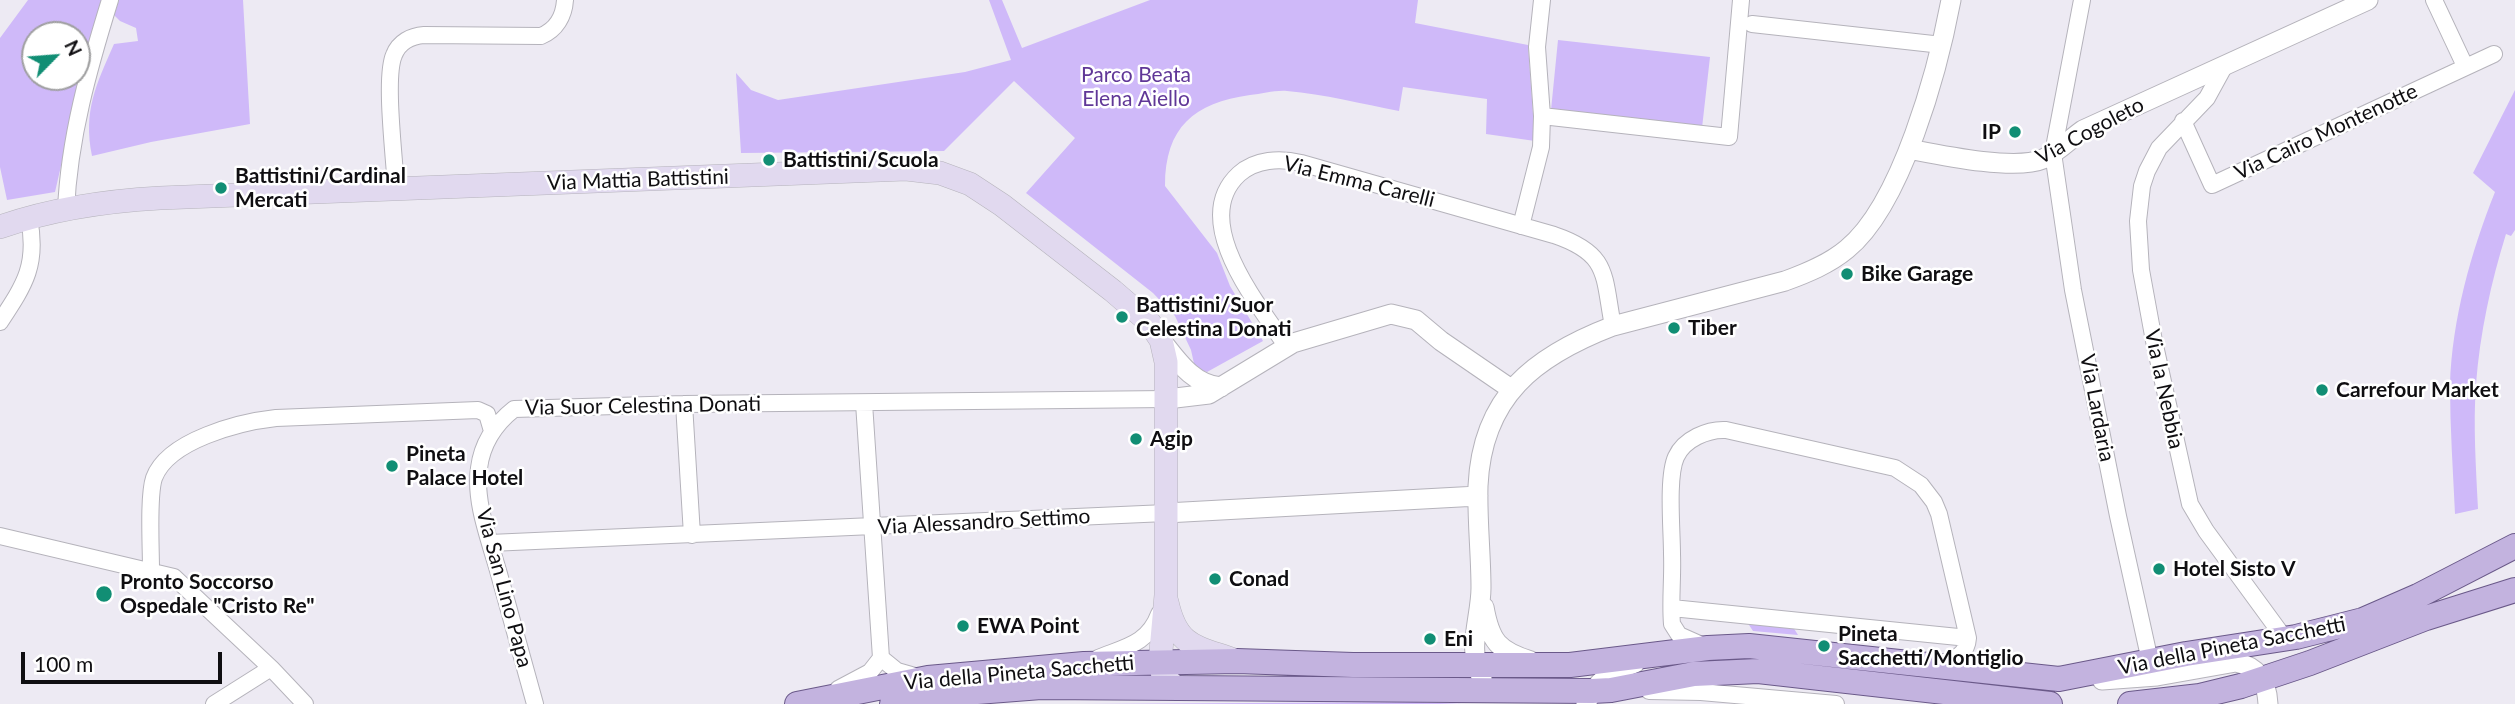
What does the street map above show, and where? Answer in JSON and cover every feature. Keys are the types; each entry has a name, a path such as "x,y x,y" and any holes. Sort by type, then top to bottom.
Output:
{"main road":[{"name":"Via Mattia Battistini","path":"0,227 66,210 131,200 906,169 940,173 970,184 1002,205 1129,305 1149,322 1161,340"},
{"path":"1160,662 1166,595 1167,399 1166,362 1161,340"},
{"name":"Via della Pineta Sacchetti","path":"807,701 928,678 1084,664 1237,661 1353,665 1553,665 1709,648 1769,647 2059,680 2150,661 2285,639 2377,615 2515,547"},
{"name":"Via della Pineta Sacchetti","path":"2130,704 2196,700 2263,679 2426,618 2515,590"},
{"name":"Via della Pineta Sacchetti","path":"1166,595 1173,624 1182,638 1199,648 1237,661"},
{"name":"Via della Pineta Sacchetti","path":"1160,662 1163,676 1175,687"},
{"name":"Via della Pineta Sacchetti","path":"892,704 939,695 1016,688 1526,690 1596,695 1695,674 1758,671 2050,704"}],"street":[{"path":"66,210 68,179 87,72 110,0"},
{"path":"396,190 390,78 392,59 399,46 407,40 424,35 541,36 558,22 565,0"},
{"path":"1521,226 1540,156 1542,116 1537,47 1542,0"},
{"path":"1542,116 1729,137 1741,0"},
{"path":"1495,690 1483,679 1477,665 1475,634 1481,592 1479,475 1485,442 1497,410 1526,373 1548,357 1614,326 1785,281 1825,264 1847,249 1870,223 1882,204 1909,149 1942,44 1951,0"},
{"name":"Via Lardaria","path":"2081,0 2053,153 2073,290 2150,661"},
{"name":"Via Cogoleto","path":"1909,149 2015,163 2035,162 2053,153 2083,130 2368,0"},
{"path":"2434,0 2465,66"},
{"path":"1752,24 1942,44"},
{"name":"Via Cairo Montenotte","path":"2183,121 2213,185 2494,54"},
{"path":"2183,121 2207,98 2224,66"},
{"name":"Via la Nebbia","path":"2183,121 2154,155 2144,178 2139,205 2141,270 2152,331 2193,510 2285,639"},
{"name":"Via Emma Carelli","path":"1287,347 1237,269 1222,235 1221,209 1233,181 1246,169 1265,162 1289,160 1568,239 1589,251 1602,273 1614,326"},
{"path":"0,322 30,271 33,251 29,218"},
{"name":"Via Suor Celestina Donati","path":"492,431 507,415 519,408 1167,399 1203,396 1287,347 1391,314 1416,320 1441,341 1511,389"},
{"path":"1161,340 1198,380 1221,387"},
{"path":"807,701 865,675 881,658 864,403"},
{"path":"684,404 692,535"},
{"path":"151,569 155,477 165,461 208,434 276,418 478,410 487,414 492,431"},
{"path":"1726,430 1895,468 1914,478 1928,493 1939,514 1968,638 1672,608 1671,500 1675,461 1684,446 1696,437 1726,430"},
{"name":"Via San Lino Papa","path":"492,431 479,469 480,500 535,704"},
{"name":"Via Alessandro Settimo","path":"490,543 871,528 1478,496"},
{"path":"0,536 170,574 271,668 305,704"},
{"path":"1481,592 1490,632 1500,647 1517,656 1553,665"},
{"path":"1084,664 1146,636 1153,629 1166,595"},
{"name":"Via della Pineta Sacchetti","path":"1672,608 1672,624 1676,632 1709,648"},
{"name":"Via della Pineta Sacchetti","path":"1930,664 1957,657 1966,647 1968,638"},
{"name":"Via della Pineta Sacchetti","path":"1655,654 1606,676 1596,695 1701,692 1836,704"},
{"path":"881,658 897,671 928,678"},
{"name":"Via della Pineta Sacchetti","path":"2059,680 2157,676 2236,662 2253,668 2263,679"},
{"path":"214,704 271,668"},
{"path":"2263,679 2269,704"},
{"path":"1526,690 1559,704"}],"green space":[{"path":"28,0 102,0 91,39 91,21 21,21 21,91 78,91 55,192 7,200 0,167 0,38"},
{"path":"119,0 243,0 250,124 92,156 90,112 102,72 114,44 138,41 136,28 120,21 114,15"},
{"name":"Parco Beata Elena Aiello","path":"989,0 1002,0 1022,48 1150,0 1418,0 1415,23 1528,45 1535,141 1486,134 1487,99 1403,87 1399,111 1301,92 1282,91 1230,99 1198,112 1186,121 1170,148 1165,186 1217,253 1230,286 1263,341 1207,372 1195,368 1191,350 1175,316 1153,293 1026,193 1075,138 1014,81 944,151 741,153 736,73 751,90 778,100 965,72 1011,60"},
{"path":"1558,40 1710,57 1702,128 1551,110"},
{"path":"2515,90 2515,230 2511,236 2506,234 2496,271 2483,327 2476,384 2478,509 2455,514 2450,385 2454,335 2464,286 2495,192 2473,173"},
{"path":"1747,622 1793,627 1798,635 1753,631"},
{"path":"1417,702 1463,704 1082,704"}],"place":[{"name":"IP","path":"2015,132"},
{"name":"Battistini/Scuola","path":"769,160"},
{"name":"Battistini/Cardinal Mercati","path":"221,188"},
{"name":"Bike Garage","path":"1847,274"},
{"name":"Battistini/Suor Celestina Donati","path":"1122,317"},
{"name":"Tiber","path":"1674,328"},
{"name":"Carrefour Market","path":"2322,390"},
{"name":"Agip","path":"1136,439"},
{"name":"Pineta Palace Hotel","path":"392,466"},
{"name":"Hotel Sisto V","path":"2159,569"},
{"name":"Conad","path":"1215,579"},
{"name":"Pronto Soccorso Ospedale \"Cristo Re\"","path":"104,594"},
{"name":"EWA Point","path":"963,626"},
{"name":"Eni","path":"1430,639"},
{"name":"Pineta Sacchetti/Montiglio","path":"1824,646"}]}
